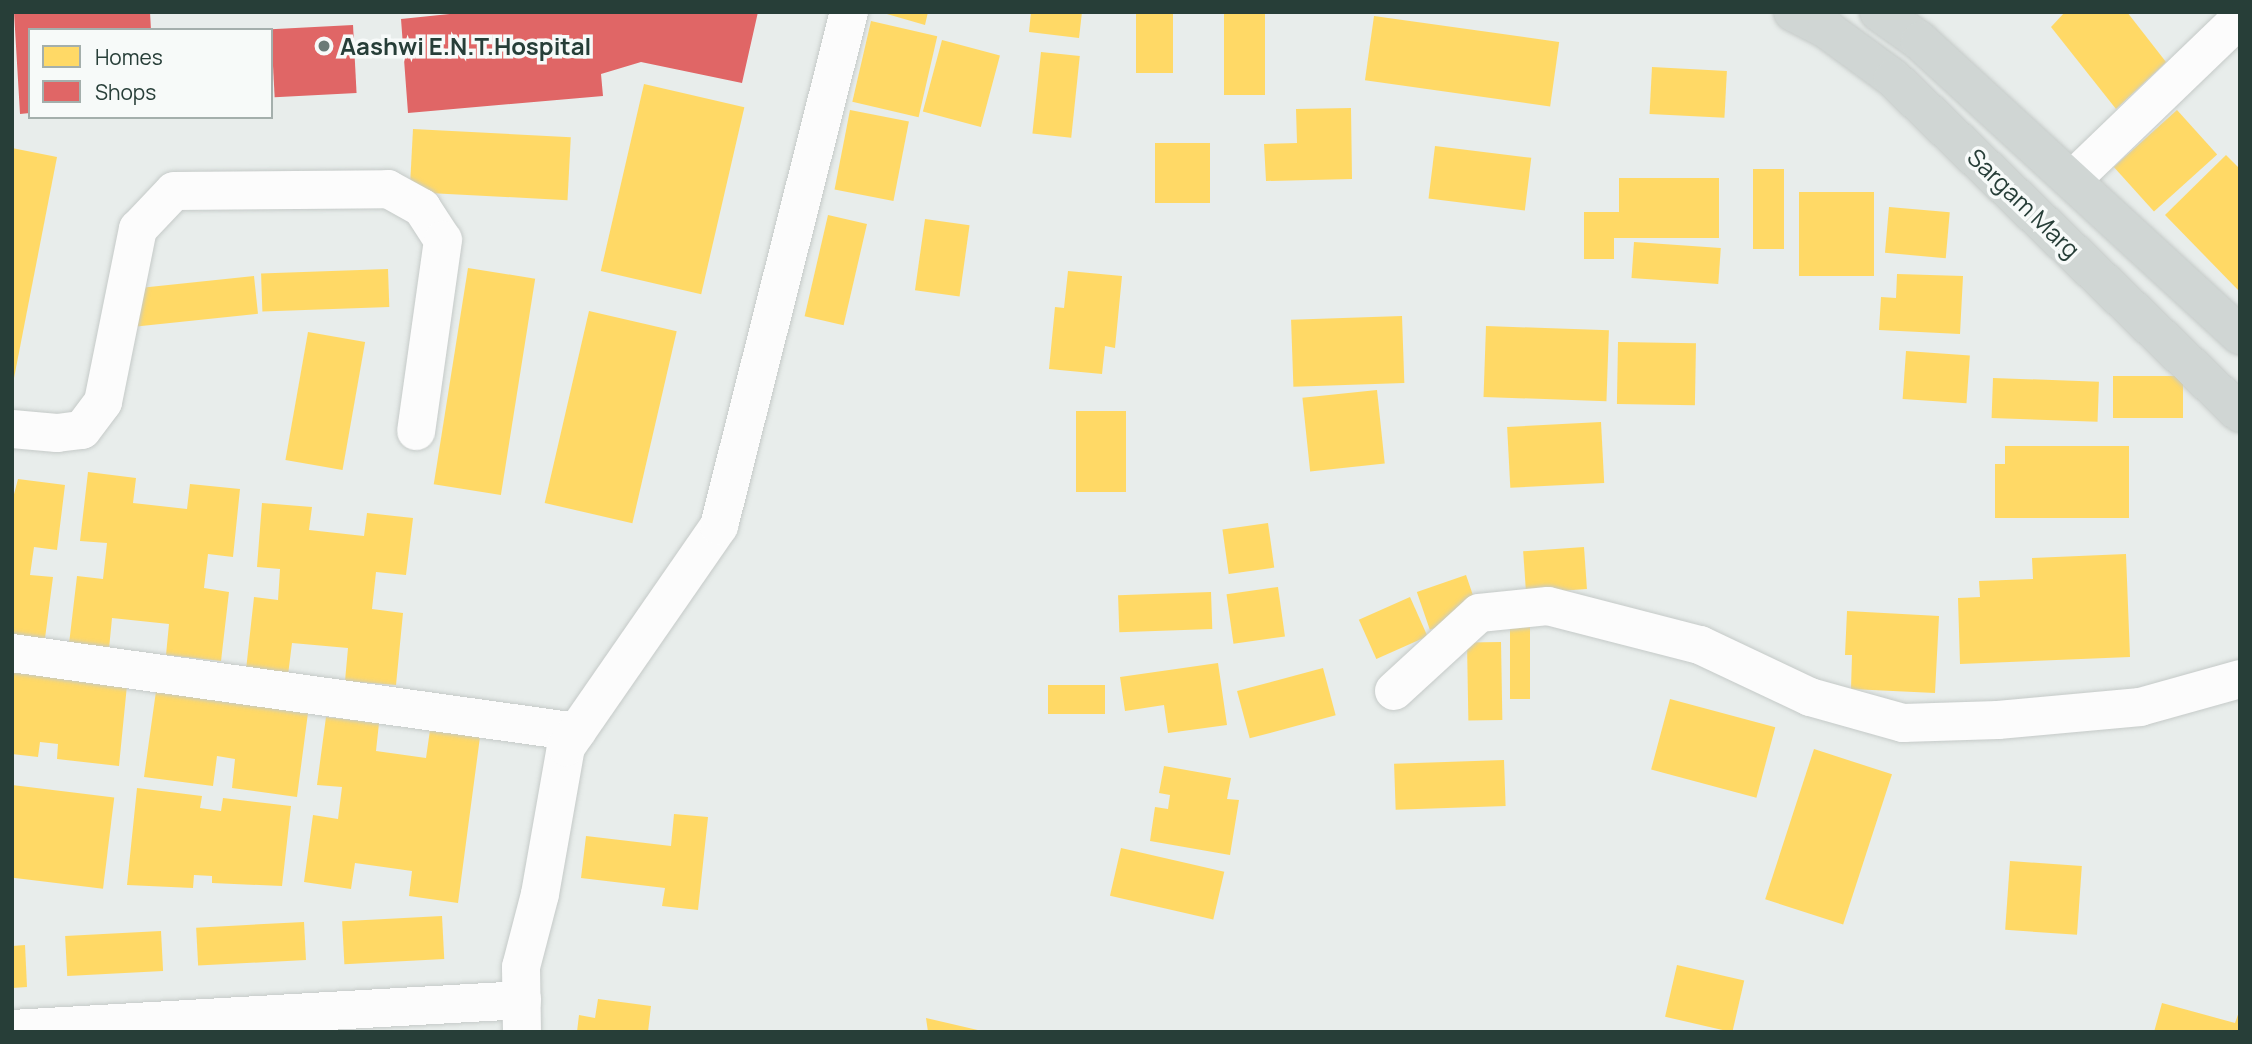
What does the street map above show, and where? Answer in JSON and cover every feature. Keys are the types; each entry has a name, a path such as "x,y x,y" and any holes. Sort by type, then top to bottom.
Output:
{"main road":[{"name":"Sargam Marg","path":"1793,12 1826,29 1893,78 2240,412"},
{"name":"Sargam Marg","path":"1879,12 1920,41 2074,178 2240,335"}],"street":[{"path":"12,1029 522,1016 521,967 540,894 566,747 719,526 849,12"},
{"path":"2074,178 2240,18"},
{"path":"12,429 57,433 82,430 103,402 138,229 174,191 388,189 422,208 443,240 416,430"},
{"path":"1394,691 1479,613 1548,606 1700,645 1810,697 1903,723 1998,720 2140,707 2240,679"},
{"path":"12,653 577,732"}],"building: Homes":[{"path":"880,12 928,12 925,25"},
{"path":"1031,12 1082,12 1079,38 1029,32"},
{"path":"1136,12 1173,12 1173,73 1136,73"},
{"path":"1224,12 1265,12 1265,95 1224,95"},
{"path":"2065,12 2127,12 2166,62 2116,109 2051,27"},
{"path":"1374,16 1559,42 1550,106 1365,80"},
{"path":"871,21 937,36 919,117 852,102"},
{"path":"942,40 1000,56 981,127 923,111"},
{"path":"1041,52 1080,56 1071,138 1032,134"},
{"path":"1652,67 1727,71 1724,118 1650,114"},
{"path":"644,84 744,107 701,294 601,271"},
{"path":"1351,108 1352,179 1266,181 1264,144 1297,143 1296,109"},
{"path":"850,110 909,121 893,201 835,190"},
{"path":"2177,110 2217,155 2154,211 2114,167"},
{"path":"413,129 571,137 567,200 410,192"},
{"path":"1155,143 1210,143 1210,203 1155,203"},
{"path":"1435,146 1531,158 1525,210 1429,199"},
{"path":"12,148 57,157 14,378 12,378"},
{"path":"2226,155 2240,169 2240,292 2165,215"},
{"path":"1753,169 1784,169 1784,249 1753,249"},
{"path":"1619,178 1719,178 1719,238 1614,238 1614,259 1584,259 1584,212 1619,212"},
{"path":"1799,192 1874,192 1874,276 1799,276"},
{"path":"1889,207 1950,212 1946,258 1885,253"},
{"path":"828,215 867,224 844,325 805,316"},
{"path":"925,219 970,225 960,297 915,290"},
{"path":"1634,242 1721,248 1718,284 1631,278"},
{"path":"468,268 535,279 501,495 434,484"},
{"path":"388,269 389,307 262,311 261,273"},
{"path":"1068,271 1122,276 1115,348 1105,346 1102,374 1049,369 1055,307 1064,308"},
{"path":"1897,274 1963,276 1960,334 1879,330 1881,297 1896,298"},
{"path":"254,276 258,314 132,327 128,289"},
{"path":"589,311 677,331 632,523 545,503"},
{"path":"1402,316 1404,383 1293,387 1291,320"},
{"path":"1486,326 1609,330 1606,401 1484,397"},
{"path":"308,332 365,342 343,470 285,460"},
{"path":"1618,342 1696,343 1695,405 1617,404"},
{"path":"1906,351 1970,355 1966,403 1903,399"},
{"path":"2113,376 2183,376 2183,418 2113,418"},
{"path":"1993,378 2099,382 2098,422 1992,418"},
{"path":"1377,390 1385,464 1310,471 1302,398"},
{"path":"1076,411 1126,411 1126,492 1076,492"},
{"path":"1601,422 1604,483 1510,488 1507,427"},
{"path":"2005,446 2129,446 2129,518 1995,518 1995,464 2005,464"},
{"path":"88,472 136,478 133,503 187,509 190,484 240,489 233,557 208,554 204,588 229,592 221,661 166,655 169,624 112,618 109,649 69,644 77,576 103,579 107,543 80,541"},
{"path":"18,479 65,485 57,550 34,547 30,575 53,577 44,646 12,642 12,502"},
{"path":"262,503 312,507 309,530 364,536 367,513 413,518 406,575 376,572 372,609 403,613 396,685 345,681 348,648 292,643 288,675 246,670 254,597 278,600 280,569 257,567"},
{"path":"1268,523 1274,568 1229,574 1222,529"},
{"path":"1584,547 1587,589 1526,593 1523,551"},
{"path":"2126,554 2130,657 1960,664 1958,598 1980,597 1979,581 2033,579 2032,558"},
{"path":"1466,575 1479,613 1430,630 1417,592"},
{"path":"1278,587 1285,637 1233,644 1227,594"},
{"path":"1211,592 1212,629 1119,632 1118,595"},
{"path":"1410,597 1427,636 1376,659 1359,620"},
{"path":"1847,611 1939,616 1935,693 1851,689 1852,655 1845,655"},
{"path":"1510,616 1530,616 1530,699 1510,699"},
{"path":"1501,642 1502,720 1468,721 1467,643"},
{"path":"12,662 128,675 119,766 57,759 58,744 40,742 38,757 12,754"},
{"path":"1218,663 1227,725 1168,733 1164,705 1125,711 1120,677"},
{"path":"1323,668 1336,715 1250,738 1237,691"},
{"path":"157,684 309,705 297,797 232,788 235,759 217,756 213,786 144,777"},
{"path":"1048,685 1105,685 1105,714 1048,714"},
{"path":"1670,699 1775,727 1756,798 1651,770"},
{"path":"326,717 379,723 376,751 426,758 430,730 480,737 458,903 409,896 412,871 355,863 351,889 304,882 313,815 338,819 342,787 317,785"},
{"path":"1814,749 1892,774 1843,925 1765,899"},
{"path":"1504,760 1506,806 1396,810 1394,764"},
{"path":"1164,766 1231,778 1227,799 1239,800 1230,855 1150,841 1155,807 1168,809 1170,795 1159,793"},
{"path":"12,785 114,798 103,889 12,878"},
{"path":"137,788 202,796 200,808 221,811 223,798 291,806 282,886 212,883 212,876 194,875 193,888 127,885"},
{"path":"674,814 708,817 698,910 662,906 665,888 581,878 586,836 671,846"},
{"path":"1121,848 1224,872 1213,920 1110,896"},
{"path":"2010,861 2082,866 2077,935 2005,930"},
{"path":"442,916 444,959 344,964 342,921"},
{"path":"304,922 306,960 198,966 196,928"},
{"path":"161,931 163,971 67,976 65,936"},
{"path":"25,945 27,987 12,988 12,946"},
{"path":"1677,965 1744,981 1732,1032 1665,1017"},
{"path":"598,999 651,1006 648,1032 577,1032 579,1015 595,1018"},
{"path":"2162,1003 2235,1023 2240,1009 2240,1032 2154,1032"},
{"path":"926,1018 982,1031 982,1032 928,1032"}],"building: Shops":[{"path":"14,12 150,12 151,28 28,28 28,113 20,114"},
{"path":"469,12 758,12 742,83 641,62 601,74 603,96 408,113 401,19"},
{"path":"353,25 357,93 275,97 273,29"}],"place":[{"name":"Aashwi E.N.T.Hospital","path":"324,46"}]}
